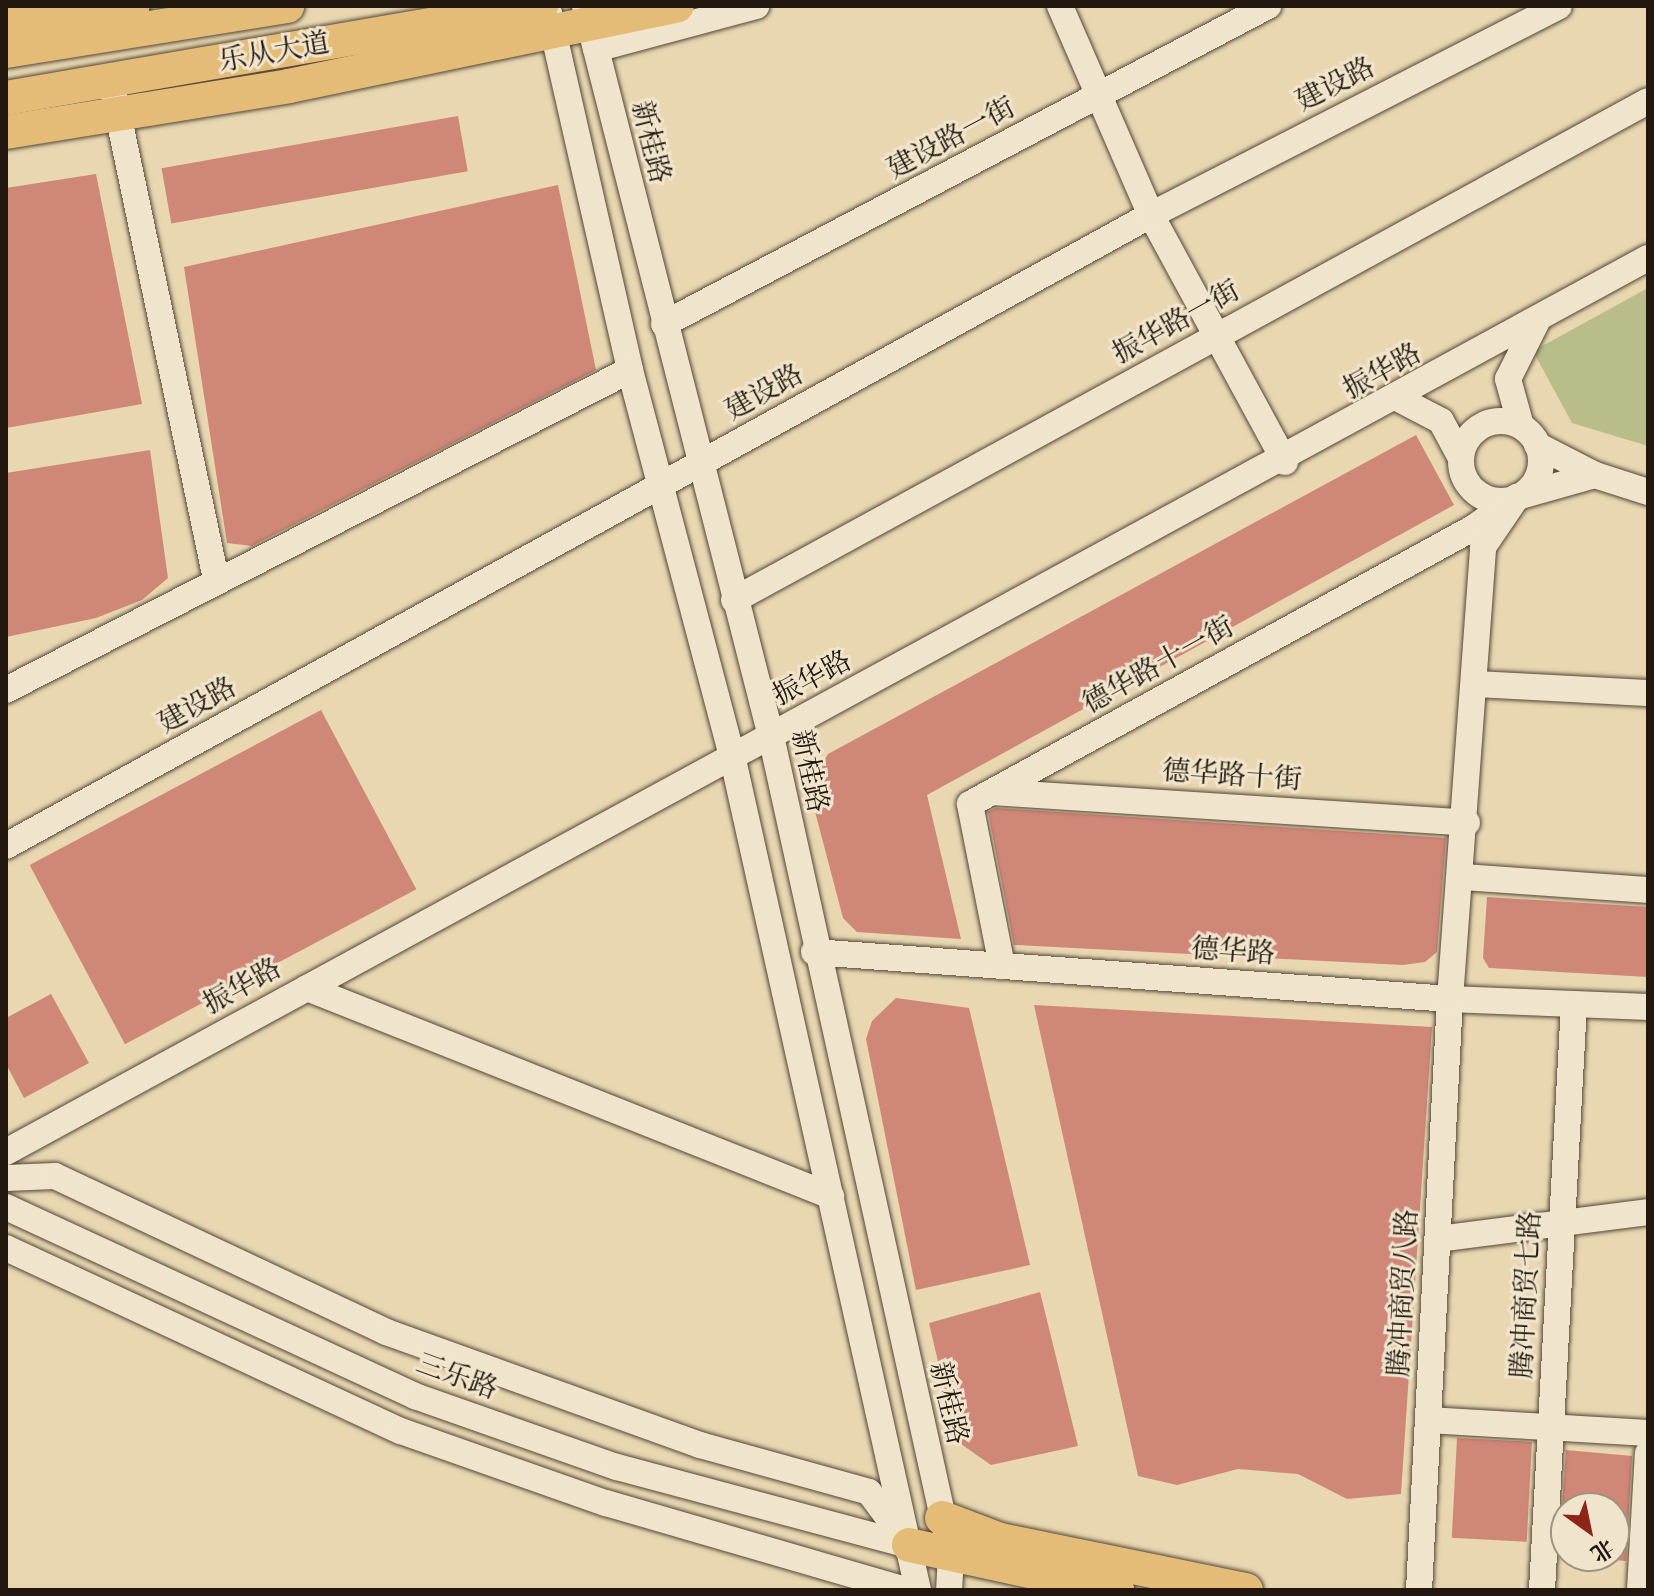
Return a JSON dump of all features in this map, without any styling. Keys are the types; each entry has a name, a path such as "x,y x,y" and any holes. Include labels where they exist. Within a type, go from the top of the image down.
{"main road":[{"path":"43,23 133,6"},
{"name":"乐从大道","path":"6,51 43,23 287,6"},
{"path":"6,132 118,114 547,15 590,27 677,6"},
{"name":"乐从大道","path":"6,98 547,15"},
{"path":"942,1518 1000,1540 1246,1590"},
{"path":"909,1545 1117,1590"}],"street":[{"path":"590,27 756,6"},
{"path":"1060,6 1103,94 1151,215 1285,462"},
{"name":"建设路一街","path":"664,324 1268,6"},
{"name":"建设路","path":"6,846 1151,215 1559,6"},
{"path":"547,15 630,370 732,755 918,1590"},
{"name":"新桂路","path":"590,27 698,464 771,736 814,952 951,1554 949,1590"},
{"path":"111,80 216,580"},
{"name":"振华路一街","path":"734,600 1648,101"},
{"name":"振华路","path":"6,1152 732,755 1285,462 1648,258"},
{"path":"1517,497 1535,481 1529,436 1508,379 1537,321"},
{"path":"6,690 630,370"},
{"path":"1399,399 1441,421 1478,494 1517,497 1595,475"},
{"path":"1461,458 1483,425 1529,436 1595,475 1648,492"},
{"name":"腾冲商贸八路","path":"1419,1590 1450,999 1467,823 1483,547 1517,497"},
{"name":"德华路十一街","path":"1002,966 970,804 1473,528 1517,497"},
{"path":"1475,684 1648,693"},
{"name":"德华路十街","path":"993,792 1467,823"},
{"path":"1462,877 1648,890"},
{"name":"德华路","path":"814,952 1450,999 1648,1007"},
{"path":"307,988 831,1196"},
{"name":"腾冲商贸七路","path":"1542,1590 1574,1004"},
{"path":"6,1178 55,1176 386,1332 700,1445 869,1492 909,1545"},
{"name":"三乐路","path":"6,1207 415,1396 617,1467 909,1545"},
{"path":"1438,1239 1648,1212"},
{"path":"6,1248 401,1431 606,1503 905,1590"},
{"path":"1428,1420 1648,1433"},
{"path":"1640,1590 1648,1453"}],"green space":[{"path":"1648,288 1648,446 1572,423 1533,351"}],"building":[{"path":"458,116 468,171 171,223 162,168"},
{"path":"96,174 142,404 6,428 6,188"},
{"path":"558,185 596,370 252,546 227,543 184,267"},
{"path":"1416,435 1454,505 927,795 961,939 857,932 843,918 808,785 828,754"},
{"path":"150,450 168,578 142,600 96,618 6,637 6,473"},
{"path":"321,710 416,889 125,1044 30,865"},
{"path":"996,808 1446,838 1437,952 1425,962 1403,965 1014,945 988,812"},
{"path":"1487,897 1648,907 1648,977 1489,968 1483,958"},
{"path":"51,994 89,1063 24,1098 6,1064 6,1018"},
{"path":"896,998 969,1008 1030,1265 916,1290 866,1039 872,1021"},
{"path":"1034,1005 1432,1027 1401,1494 1347,1499 1298,1474 1238,1469 1177,1485 1138,1476"},
{"path":"1040,1292 1078,1446 991,1465 961,1444 954,1430 929,1323"},
{"path":"1457,1438 1532,1442 1527,1542 1452,1538"},
{"path":"1566,1450 1632,1456 1630,1492 1563,1492"}]}
